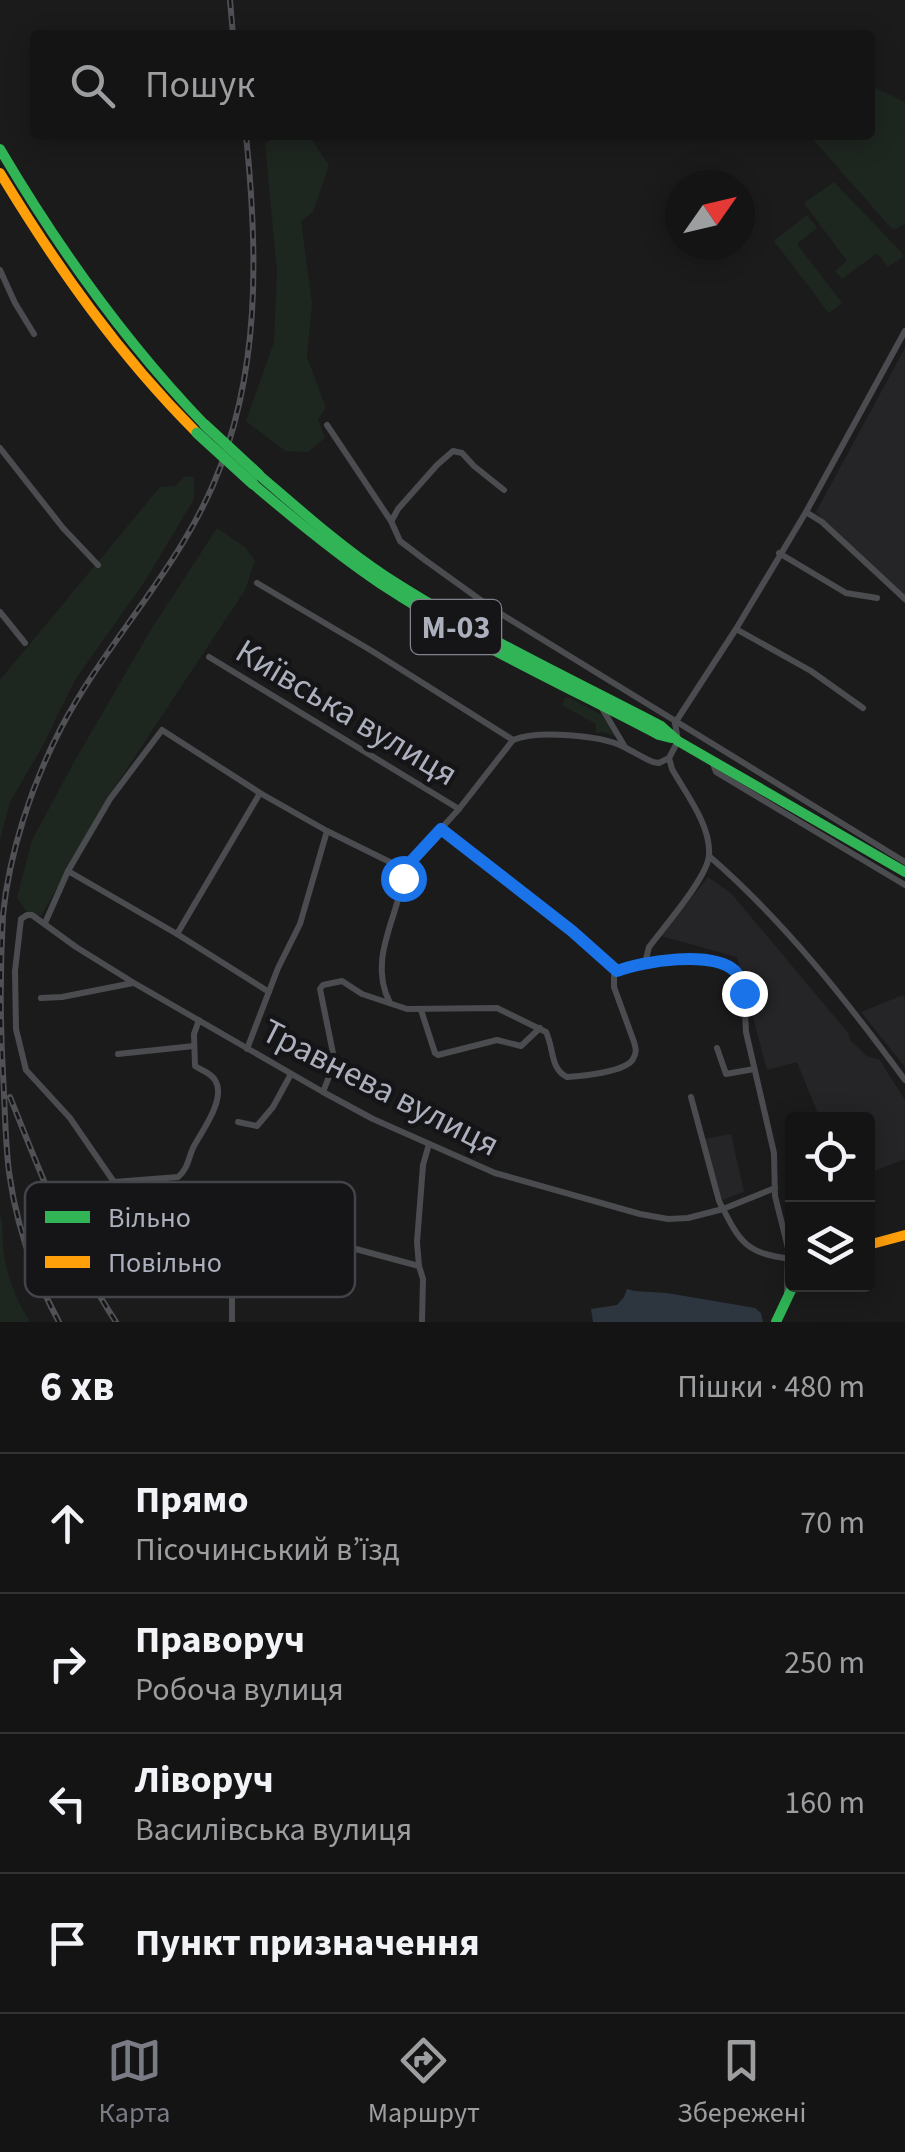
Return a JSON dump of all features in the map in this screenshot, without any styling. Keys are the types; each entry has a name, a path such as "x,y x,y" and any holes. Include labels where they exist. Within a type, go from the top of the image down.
{"main road":[{"name":"М-03","path":"0,148 100,306 201,429"},
{"name":"М-03","path":"0,174 110,339 164,402 201,429 324,543 381,584 460,629 659,735 678,740"},
{"name":"М-03","path":"256,480 385,576 661,726 678,740 905,872"},
{"path":"875,1242 905,1235"},
{"path":"776,1322 789,1292"}],"street":[{"path":"0,270 34,334"},
{"path":"645,962 649,947 704,871 709,856 704,827 672,768 670,758 678,740 675,722 806,512 905,331"},
{"path":"327,425 391,521 400,541 493,610 905,862"},
{"path":"0,448 63,528 98,564"},
{"path":"391,521 398,508 453,451 459,450 504,490"},
{"path":"806,512 822,522 905,599"},
{"path":"779,553 846,593 877,598"},
{"path":"257,583 372,650 513,740"},
{"path":"0,612 25,643"},
{"path":"736,629 811,672 863,708"},
{"name":"Київська вулиця","path":"209,657 459,809"},
{"path":"595,701 625,748"},
{"path":"199,1020 195,1031 195,1066 212,1076 218,1092 184,1172 178,1177 114,1182 70,1118 26,1070 16,1029 18,928 27,915 45,924 68,871 110,799 162,730 260,794 404,869"},
{"path":"391,1004 383,986 381,963 404,869 459,809 513,740 537,734 559,735 625,748 653,762 670,758"},
{"path":"712,760 716,772 905,885"},
{"path":"177,934 260,794"},
{"path":"441,829 617,971"},
{"path":"247,1049 304,914 328,831"},
{"path":"709,856 778,922 904,1078"},
{"path":"68,871 269,992"},
{"name":"Травнева вулиця","path":"45,924 76,947 323,1092 495,1173 668,1219 723,1210 775,1188"},
{"path":"323,1092 334,1058 320,987 342,981 362,994 421,1010 497,1008 546,1032 556,1067 565,1076 622,1068 634,1058 634,1042 614,987 617,971 645,962 698,960 730,968 744,993 746,1032 774,1154 774,1196 785,1232"},
{"path":"41,998 134,982"},
{"path":"421,1010 438,1055 497,1040 521,1046 540,1028"},
{"path":"118,1054 194,1046"},
{"path":"718,1048 726,1074 754,1069"},
{"path":"238,1122 258,1126 292,1074"},
{"path":"691,1097 723,1210 748,1248 785,1258"},
{"path":"422,1322 417,1242 428,1144"},
{"path":"355,1249 419,1266"}],"shaded area":[{"path":"875,87 905,102 905,224 893,230 813,140 875,140"},
{"path":"312,140 329,165 313,212 301,221 312,303 307,357 326,408 318,419 325,438 308,452 285,451 246,421 274,342 277,272 265,143"},
{"path":"834,182 903,257 888,267 877,253 842,279 835,271 847,261 804,203"},
{"path":"807,215 817,228 797,244 842,303 829,313 774,241"},
{"path":"905,348 905,604 816,512"},
{"path":"186,476 194,477 194,499 145,581 75,680 10,802 0,840 0,680 160,487 175,486"},
{"path":"217,528 245,547 255,561 245,590 107,799 41,916 28,913 17,898 32,840 152,628"},
{"path":"568,697 602,715 616,737 596,733 596,724 562,705"},
{"path":"708,877 731,893 850,1040 868,1057 879,1059 905,1100 905,1159 875,1170 875,1112 817,1112 797,1062 767,1070 737,957 661,936"},
{"path":"903,995 905,999 905,1067 861,1012"},
{"path":"731,1134 744,1192 722,1200 703,1139"},
{"path":"0,1214 6,1267 27,1322 0,1322"},
{"path":"627,1289 755,1308 763,1322 593,1322 591,1309 617,1305"}],"railway":[{"path":"230,0 233,30"},
{"path":"25,1242 9,1172 6,1136 1,1014 6,891 23,819 61,728 179,548 213,485 229,443 248,356 252,312 253,223 246,140"},
{"path":"10,1097 44,1182"},
{"path":"47,1297 59,1322"},
{"path":"101,1297 116,1322"}],"traffic: fast":[{"path":"0,149 94,293 205,425"},
{"path":"205,425 259,475"},
{"path":"197,433 253,484"},
{"path":"259,475 352,552 418,597 661,726 678,741 905,872"},
{"path":"253,484 348,561 414,605 518,663 671,738"},
{"path":"776,1322 790,1292"}],"traffic: slow":[{"path":"0,173 91,309 141,373 197,433"},
{"path":"875,1243 905,1235"}],"route":[{"path":"403,878 404,869 441,829 617,971 655,961 698,960 730,968 740,978 744,993"}]}
